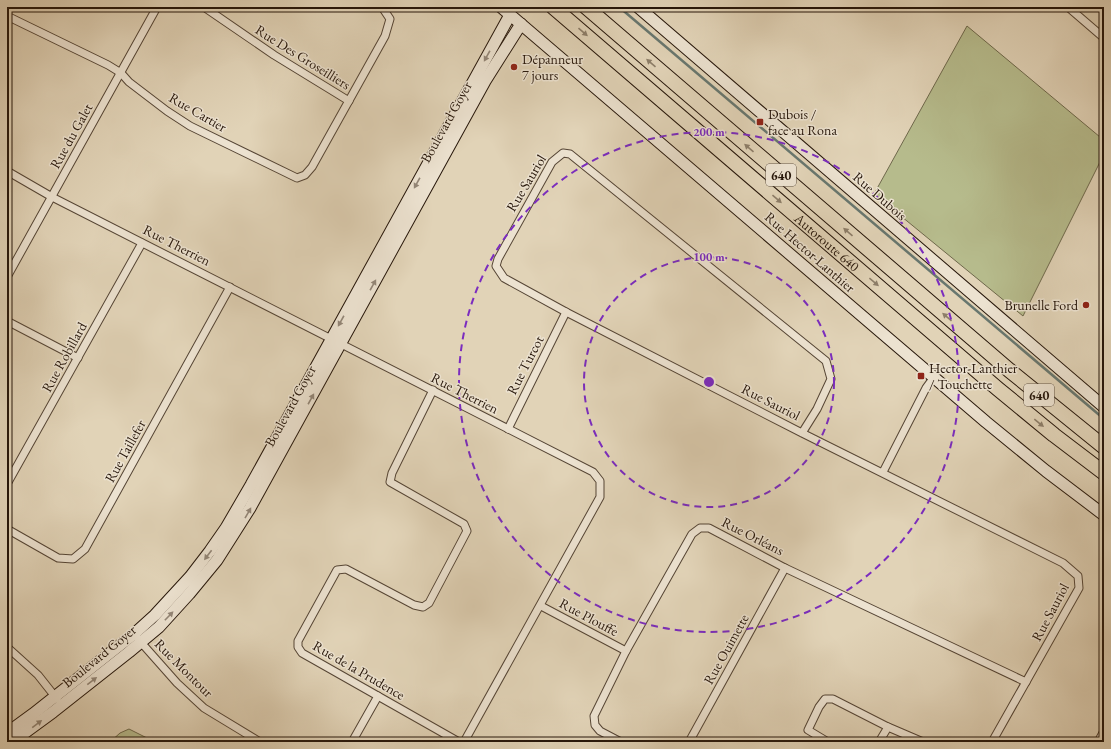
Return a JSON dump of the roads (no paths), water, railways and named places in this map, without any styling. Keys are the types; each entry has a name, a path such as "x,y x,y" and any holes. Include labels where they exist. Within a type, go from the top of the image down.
{"highway":[{"name":"Autoroute 640","path":"553,7 998,389 1054,435 1104,473"},
{"name":"Autoroute 640","path":"586,7 1009,370 1104,447"}],"street":[{"name":"Rue du Galet","path":"7,277 156,7"},
{"name":"Rue Des Groseilliers","path":"204,7 274,55 349,101"},
{"path":"349,101 385,36 390,20 382,7"},
{"name":"Rue Hector-Lanthier","path":"501,7 1031,459 1104,515"},
{"name":"Rue Dubois","path":"638,7 1104,407"},
{"path":"1068,7 1104,38"},
{"name":"Boulevard Goyer","path":"12,742 58,701 138,638 158,627 189,594 229,543 253,503 336,341 510,15"},
{"name":"Rue Cartier","path":"7,16 108,65 167,111 190,126 297,178 305,175 312,167 349,101"},
{"name":"Boulevard Goyer","path":"336,341 485,81 520,24"},
{"name":"Rue Sauriol","path":"802,433 817,409 831,379 826,361 570,154 563,153 552,162 498,259 496,266 504,278 566,312 802,433 883,472 1063,563 1078,576 1079,588 992,742"},
{"name":"Rue Therrien","path":"7,171 52,197 593,472 600,481 600,497 541,606 464,742"},
{"name":"Rue Robillard","path":"7,484 142,242"},
{"name":"Rue Taillefer","path":"7,529 58,558 73,559 85,549 230,287"},
{"name":"Rue Turcot","path":"508,429 566,312"},
{"path":"7,321 78,358"},
{"path":"883,472 926,388 934,377"},
{"name":"Rue de la Prudence","path":"433,390 392,473 390,482 464,524 467,531 429,603 423,607 414,605 346,569 337,570 298,641 298,647 302,653 459,742"},
{"name":"Rue Orléans","path":"621,742 600,731 595,725 594,716 626,651 692,534 700,528 709,528 786,568 1026,682"},
{"name":"Rue Ouimette","path":"689,742 786,568"},
{"name":"Rue Plouffe","path":"541,606 626,651"},
{"name":"Rue Montour","path":"138,638 176,683 204,708 260,742"},
{"path":"7,647 38,675 58,701"},
{"path":"352,742 378,696"},
{"path":"828,742 808,730 819,706 825,699 833,698 888,727 923,742"},
{"name":"Boulevard Goyer","path":"7,732 58,701"},
{"path":"879,742 888,727"},
{"path":"1098,742 1104,731"}],"waterway":[{"path":"619,7 1104,419"}],"place":[{"name":"Dépanneur 7 jours","path":"514,67"},
{"name":"Dubois / face au Rona","path":"760,122"},
{"name":"Brunelle Ford","path":"1086,305"},
{"name":"Hector-Lanthier / Touchette","path":"921,376"}]}
